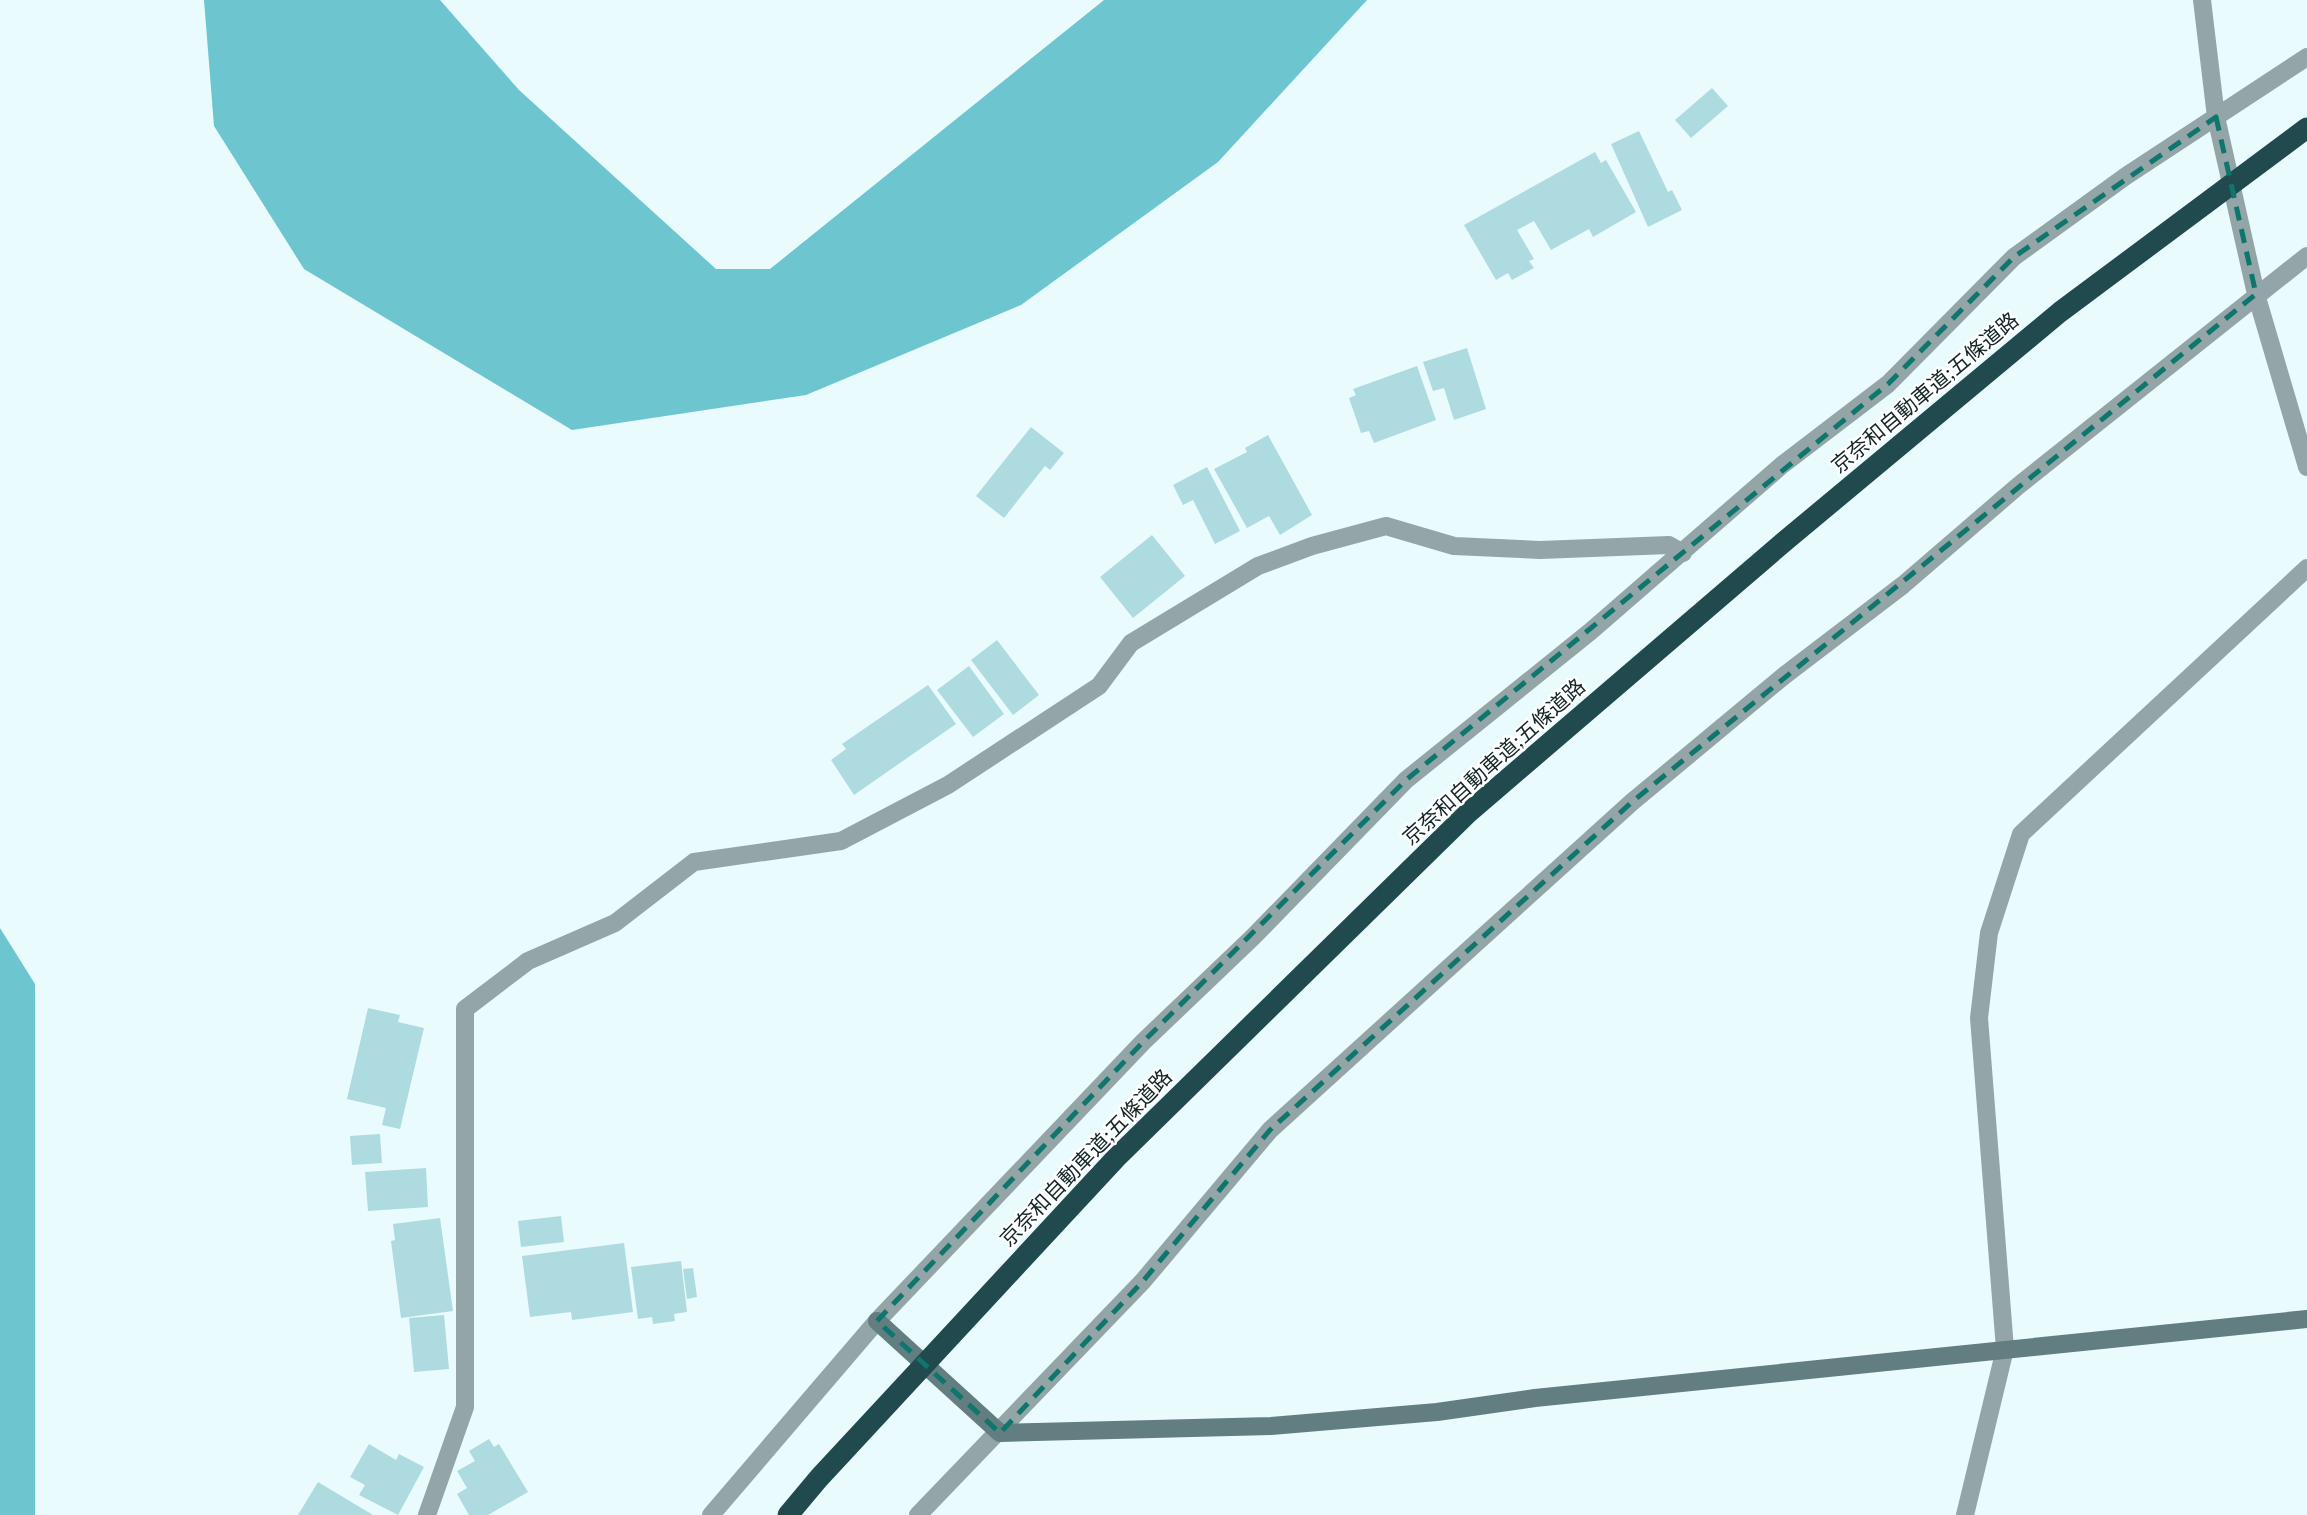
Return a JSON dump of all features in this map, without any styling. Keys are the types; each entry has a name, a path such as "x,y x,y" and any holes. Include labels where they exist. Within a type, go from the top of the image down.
{"highway":[{"name":"京奈和自動車道;五條道路","path":"788,1515 819,1478 1116,1157 1468,813 1786,541 2060,312 2307,128"}],"street":[{"path":"2202,0 2216,117 2256,294 2307,467"},
{"path":"711,1515 877,1321 1143,1042 1253,937 1406,780 1683,553 1782,465 1888,384 2014,257 2126,176 2307,57"},
{"path":"918,1515 1000,1433 1143,1281 1270,1130 1453,964 1632,802 1785,675 1903,585 2018,486 2307,256"},
{"path":"427,1515 465,1408 465,1009 528,961 615,923 694,862 841,841 948,785 1099,686 1130,643 1258,566 1312,546 1386,526 1454,546 1540,550 1669,545 1683,553"},
{"path":"1965,1515 2005,1349 1979,1018 1989,933 2021,835 2307,568"},
{"path":"877,1321 1000,1433 1271,1426 1437,1412 1535,1398 2307,1318"}],"highlighted area":[{"path":"2216,117 2256,294 1632,802 1443,973 1270,1130 1143,1281 1000,1433 877,1321 1143,1042 1406,780 1888,384 2014,257"}],"shaded area":[{"path":"204,0 440,0 519,90 716,269 770,269 1104,0 1367,0 1218,162 1021,305 806,395 572,430 304,269 214,126"},
{"path":"0,928 35,984 35,1515 0,1515"}],"building":[{"path":"1712,88 1728,106 1691,138 1675,120"},
{"path":"1639,131 1668,192 1672,190 1682,210 1648,227 1611,144"},
{"path":"1595,152 1601,163 1606,160 1636,212 1593,237 1589,229 1551,250 1534,221 1517,230 1534,259 1529,261 1534,268 1512,280 1508,273 1496,280 1464,225"},
{"path":"1467,348 1486,409 1454,420 1444,388 1433,391 1423,362"},
{"path":"1417,366 1436,420 1374,443 1369,431 1361,433 1349,398 1356,395 1353,389"},
{"path":"1031,427 1064,453 1050,470 1045,466 1004,518 976,496"},
{"path":"1268,435 1312,515 1280,535 1269,516 1247,528 1214,469 1247,452 1245,448"},
{"path":"1207,467 1240,531 1215,544 1193,500 1183,505 1173,485"},
{"path":"1152,535 1185,576 1133,618 1100,577"},
{"path":"997,640 1039,695 1013,715 971,660"},
{"path":"969,666 1004,714 973,737 937,690"},
{"path":"928,685 956,724 854,795 831,760 846,749 842,744"},
{"path":"368,1008 400,1015 398,1022 424,1028 400,1129 382,1125 386,1108 347,1099"},
{"path":"380,1134 382,1163 352,1165 350,1136"},
{"path":"426,1168 428,1207 368,1211 365,1172"},
{"path":"561,1216 564,1242 521,1247 518,1221"},
{"path":"440,1218 453,1311 401,1318 391,1241 395,1240 393,1224"},
{"path":"624,1243 633,1312 572,1320 571,1312 530,1317 522,1256"},
{"path":"681,1261 687,1312 674,1314 675,1321 653,1324 652,1317 638,1319 631,1267"},
{"path":"693,1268 697,1297 687,1299 683,1269"},
{"path":"444,1315 449,1369 414,1372 409,1318"},
{"path":"489,1439 494,1447 499,1444 528,1492 488,1515 469,1515 457,1494 467,1488 457,1471 475,1461 469,1451"},
{"path":"369,1444 396,1460 399,1454 424,1467 398,1515 359,1495 365,1485 350,1477"},
{"path":"318,1482 373,1515 298,1515"}]}
